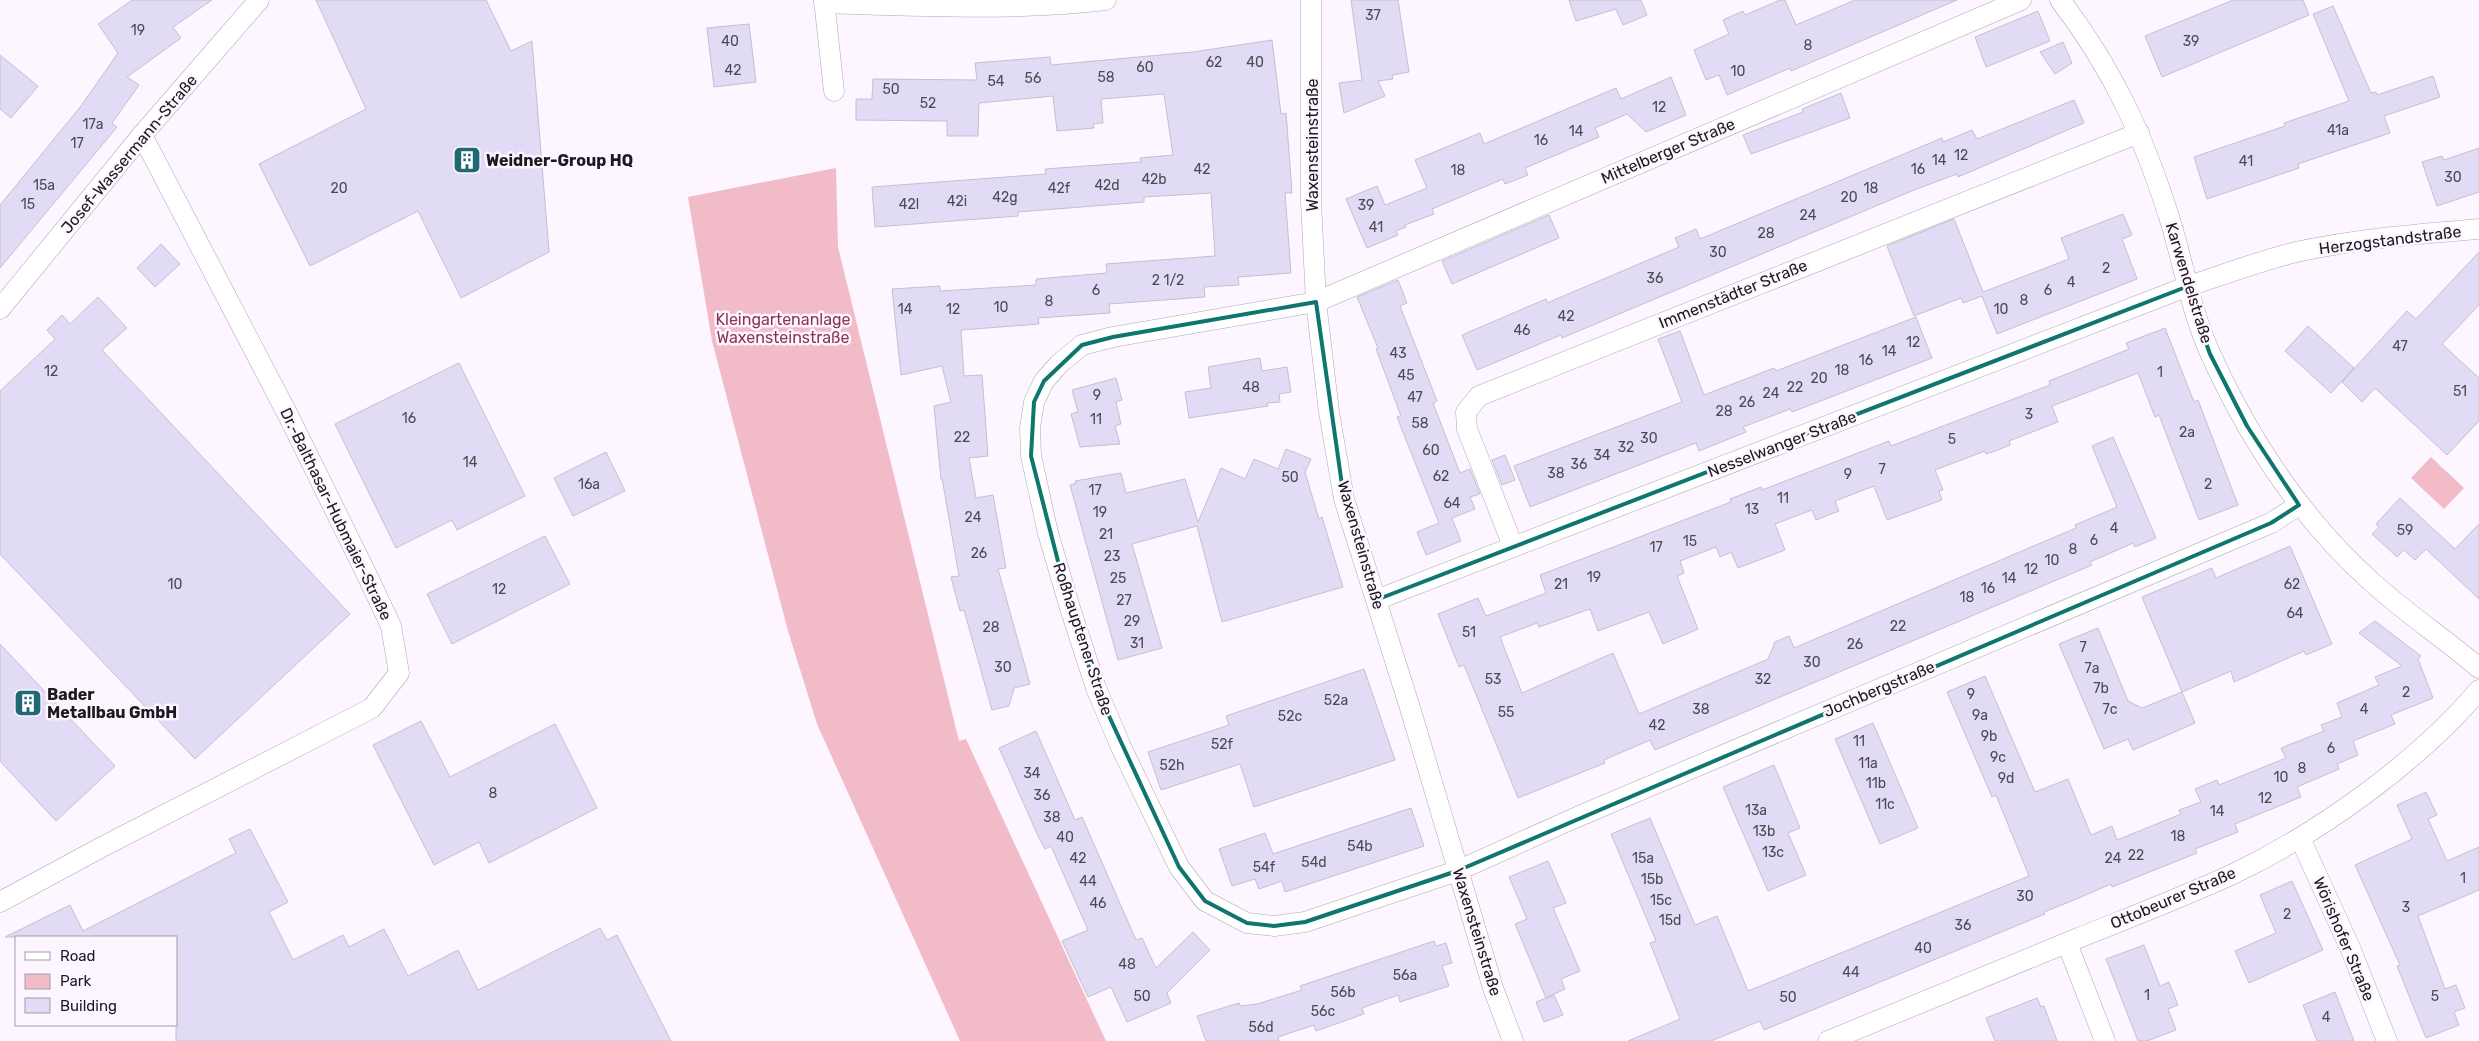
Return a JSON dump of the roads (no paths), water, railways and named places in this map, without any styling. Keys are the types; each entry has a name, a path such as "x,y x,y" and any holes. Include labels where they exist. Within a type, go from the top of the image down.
{"street":[{"name":"Josef-Wassermann-Straße","path":"0,309 142,135 259,0"},
{"path":"834,91 824,1 962,8 1080,3 1106,0"},
{"name":"Waxensteinstraße","path":"1312,0 1311,202 1316,302 1330,412 1344,499 1411,712 1493,988 1513,1041"},
{"name":"Mittelberger Straße","path":"1316,302 2021,0"},
{"name":"Karwendelstraße","path":"2060,0 2104,62 2138,133 2170,221 2186,287 2210,354 2247,426 2299,506 2375,585 2479,668"},
{"name":"Immenstädter Straße","path":"1513,546 1467,430 1466,412 1479,396 2138,133"},
{"name":"Dr.-Balthasar-Hubmaier-Straße","path":"0,902 372,708 399,673 391,626 365,571 289,417 142,135"},
{"name":"Herzogstandstraße","path":"2186,287 2278,257 2355,241 2479,229"},
{"name":"Nesselwanger Straße","path":"1376,600 1513,546 1697,478 2186,287"},
{"name":"Roßhauptener Straße","path":"1316,302 1113,336 1082,346 1059,364 1044,381 1034,402 1030,428 1031,456 1048,533 1096,688 1121,748 1179,867 1204,901 1247,923 1274,926 1305,922 1457,871"},
{"name":"Jochbergstraße","path":"1457,871 1577,817 2271,523 2299,506"},
{"name":"Ottobeurer Straße","path":"1828,1041 2233,874 2300,838 2358,798 2402,763 2457,716 2479,690"},
{"name":"Wörishofer Straße","path":"2300,838 2350,950 2387,1041"},
{"path":"2067,943 2105,1041"}],"place":[{"name":"Weidner-Group HQ","path":"467,160"},
{"name":"Bader Metallbau GmbH","path":"28,703"}],"park label":[{"name":"Kleingartenanlage Waxensteinstraße","path":"783,328"}]}
